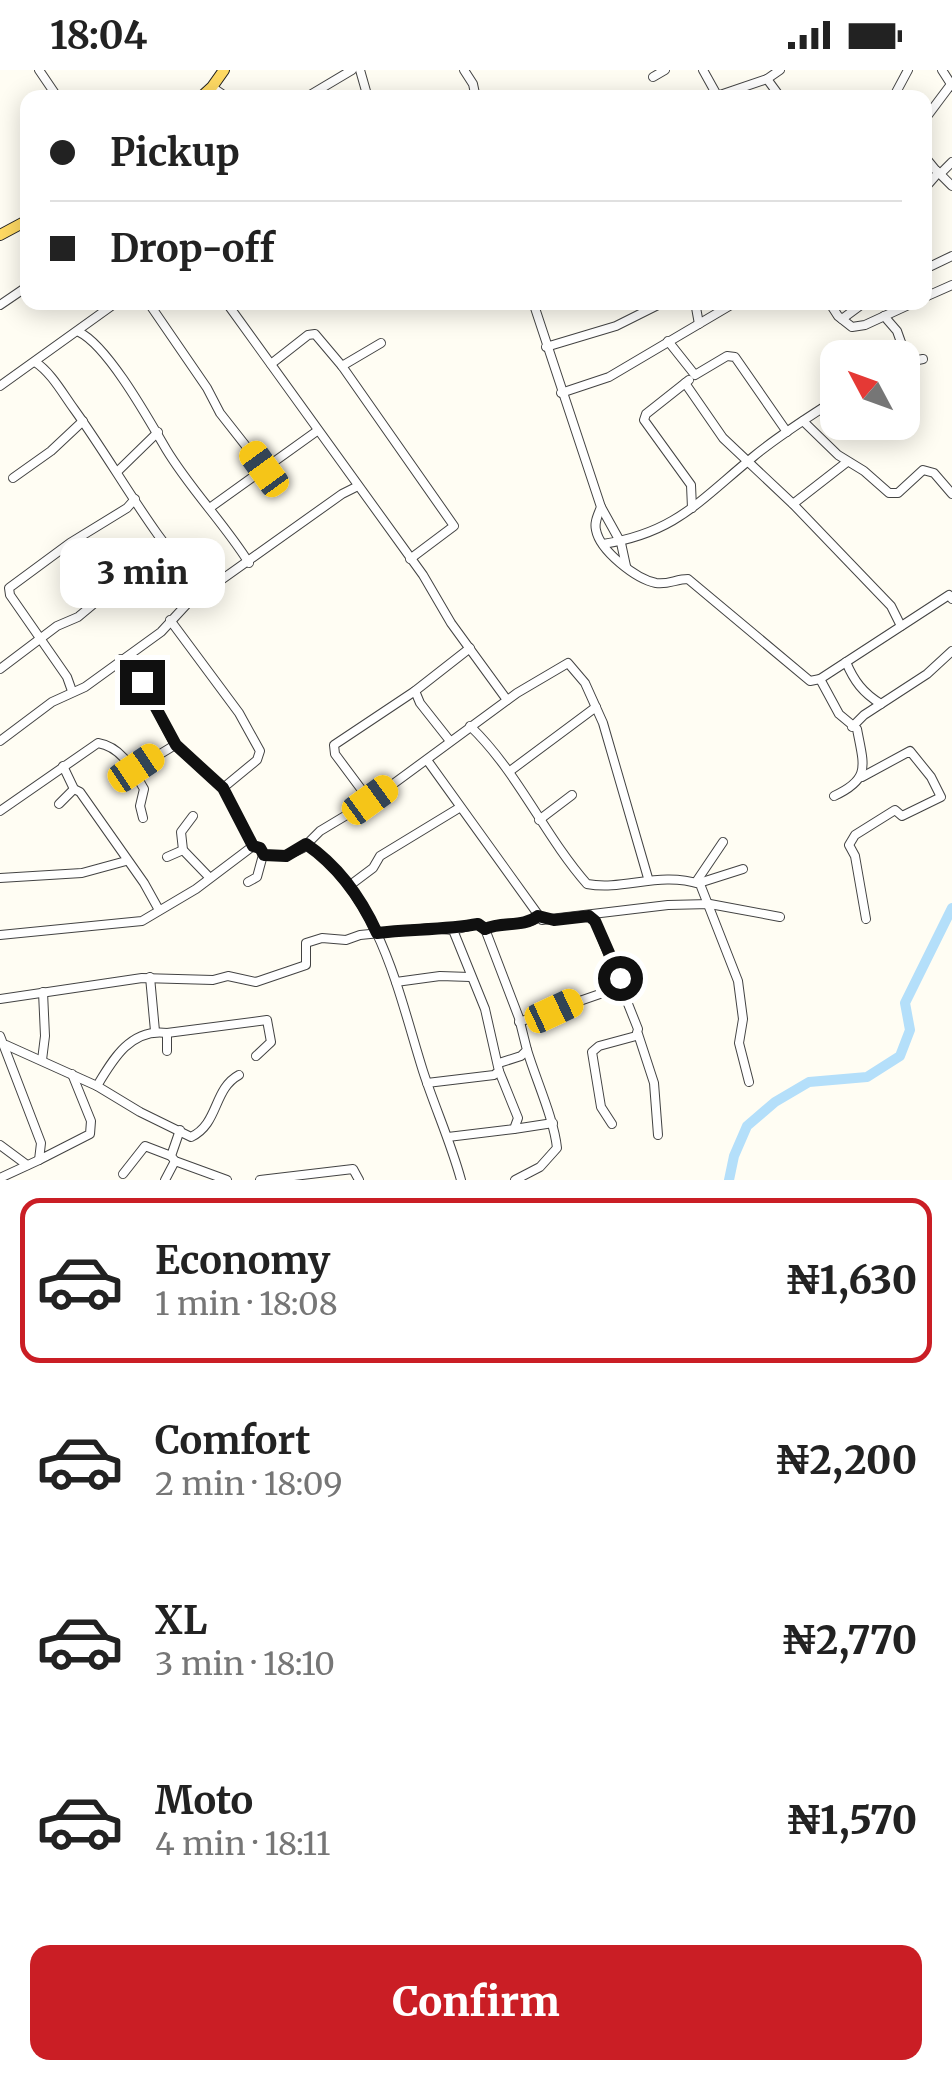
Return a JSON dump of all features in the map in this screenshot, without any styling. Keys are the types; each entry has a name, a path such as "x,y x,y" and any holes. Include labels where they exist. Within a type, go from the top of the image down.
{"main road":[{"path":"210,90 224,70"}],"street":[{"path":"318,90 352,70"},
{"path":"653,77 665,70"},
{"path":"735,90 780,70"},
{"path":"932,110 952,83 942,70"},
{"path":"767,79 775,90"},
{"path":"932,179 952,162"},
{"path":"932,165 952,186"},
{"path":"0,386 107,310"},
{"path":"153,310 220,412 264,469"},
{"path":"232,310 507,700"},
{"path":"535,310 601,507 621,543 626,566"},
{"path":"546,347 616,326 648,310"},
{"path":"696,310 699,324"},
{"path":"561,393 609,377 723,310"},
{"path":"835,310 852,327 897,310"},
{"path":"842,319 854,310"},
{"path":"884,316 896,331 908,362 922,359"},
{"path":"79,332 100,350 248,562"},
{"path":"270,364 316,334 342,366 454,526 410,559"},
{"path":"668,341 694,376"},
{"path":"342,366 380,342"},
{"path":"692,508 691,485 644,420 646,414 694,376 732,355 787,432"},
{"path":"35,362 82,421 167,549 204,591"},
{"path":"685,383 723,438 891,606 901,626"},
{"path":"602,544 640,538 692,508 749,460 820,410"},
{"path":"13,478 82,421"},
{"path":"803,421 846,462 894,495 924,470 934,473 952,494"},
{"path":"211,507 317,431"},
{"path":"118,472 158,432"},
{"path":"793,504 846,462"},
{"path":"0,741 52,702 85,687 161,632 204,591 358,486"},
{"path":"9,591 13,583 127,508 135,498"},
{"path":"601,507 595,525 602,544 626,566 657,583 688,579 810,681 820,679 950,594 952,599"},
{"path":"0,669 57,626 78,617 138,567 167,549"},
{"path":"0,580 68,678 72,691"},
{"path":"170,620 238,713 260,751 257,760 223,788"},
{"path":"370,800 334,747 470,648"},
{"path":"852,727 927,674 952,651"},
{"path":"121,659 142,682 176,745 223,788 253,846 264,855 258,877 248,882"},
{"path":"846,662 854,680 881,704"},
{"path":"264,855 286,856 306,844 507,700 568,663 580,676 596,707 648,878"},
{"path":"820,679 839,714 856,729 862,777"},
{"path":"416,691 420,703 450,741"},
{"path":"510,771 596,707"},
{"path":"470,726 510,771 539,820 591,886 648,878 698,882 744,869"},
{"path":"0,811 98,743 110,746 134,770 144,790 140,806 143,818"},
{"path":"134,770 176,745"},
{"path":"834,796 910,752 931,777 941,798 909,815 902,816 895,810 856,835 850,845 866,919"},
{"path":"427,760 538,916 554,920 668,905 710,904 780,917"},
{"path":"63,766 74,790 80,792 159,910"},
{"path":"59,804 74,790"},
{"path":"539,820 572,795"},
{"path":"349,886 372,868 380,856 459,808"},
{"path":"193,816 181,832 182,850 209,877"},
{"path":"698,882 723,842"},
{"path":"306,844 323,854 364,905 408,1010 427,1083 462,1180"},
{"path":"0,935 142,922 253,846"},
{"path":"167,857 182,850"},
{"path":"0,878 82,873 126,860"},
{"path":"698,882 738,981 744,1019 739,1043 750,1082"},
{"path":"485,929 532,921 538,916"},
{"path":"589,916 595,921 623,986 654,1083 658,1135"},
{"path":"0,999 150,977 213,980 228,976 256,982 306,965 306,944 322,938 346,940 377,933 452,930 478,924 485,929 519,1022 557,1148 540,1167 515,1180"},
{"path":"452,930 485,1009 499,1067 518,1118 514,1129"},
{"path":"396,982 440,976 470,977"},
{"path":"150,977 155,1031"},
{"path":"519,1022 623,986"},
{"path":"42,1060 43,992"},
{"path":"97,1086 118,1052 155,1031 167,1033 267,1020 271,1042 256,1056"},
{"path":"166,1051 167,1033"},
{"path":"612,1124 601,1107 592,1052 599,1046 638,1034"},
{"path":"0,1036 41,1143 39,1160"},
{"path":"6,1045 97,1086 191,1137 203,1130 216,1110 222,1088 238,1075"},
{"path":"427,1083 494,1076 499,1067 527,1050"},
{"path":"0,1178 90,1134 91,1121 72,1074"},
{"path":"448,1137 552,1122"},
{"path":"165,1180 180,1130"},
{"path":"0,1146 27,1165"},
{"path":"122,1178 145,1146 227,1180"},
{"path":"260,1180 353,1170 358,1180"}],"waterway":[{"path":"729,1180 747,1126 775,1102 809,1082 867,1077 900,1056 910,1030 905,1003 952,908"}],"route":[{"path":"142,682 167,734 223,788 253,846 264,855 277,858 306,844 323,854 364,905 377,933 452,930 473,924 482,924 485,929 532,921 538,916 554,920 589,916 595,921 620,978"}]}
